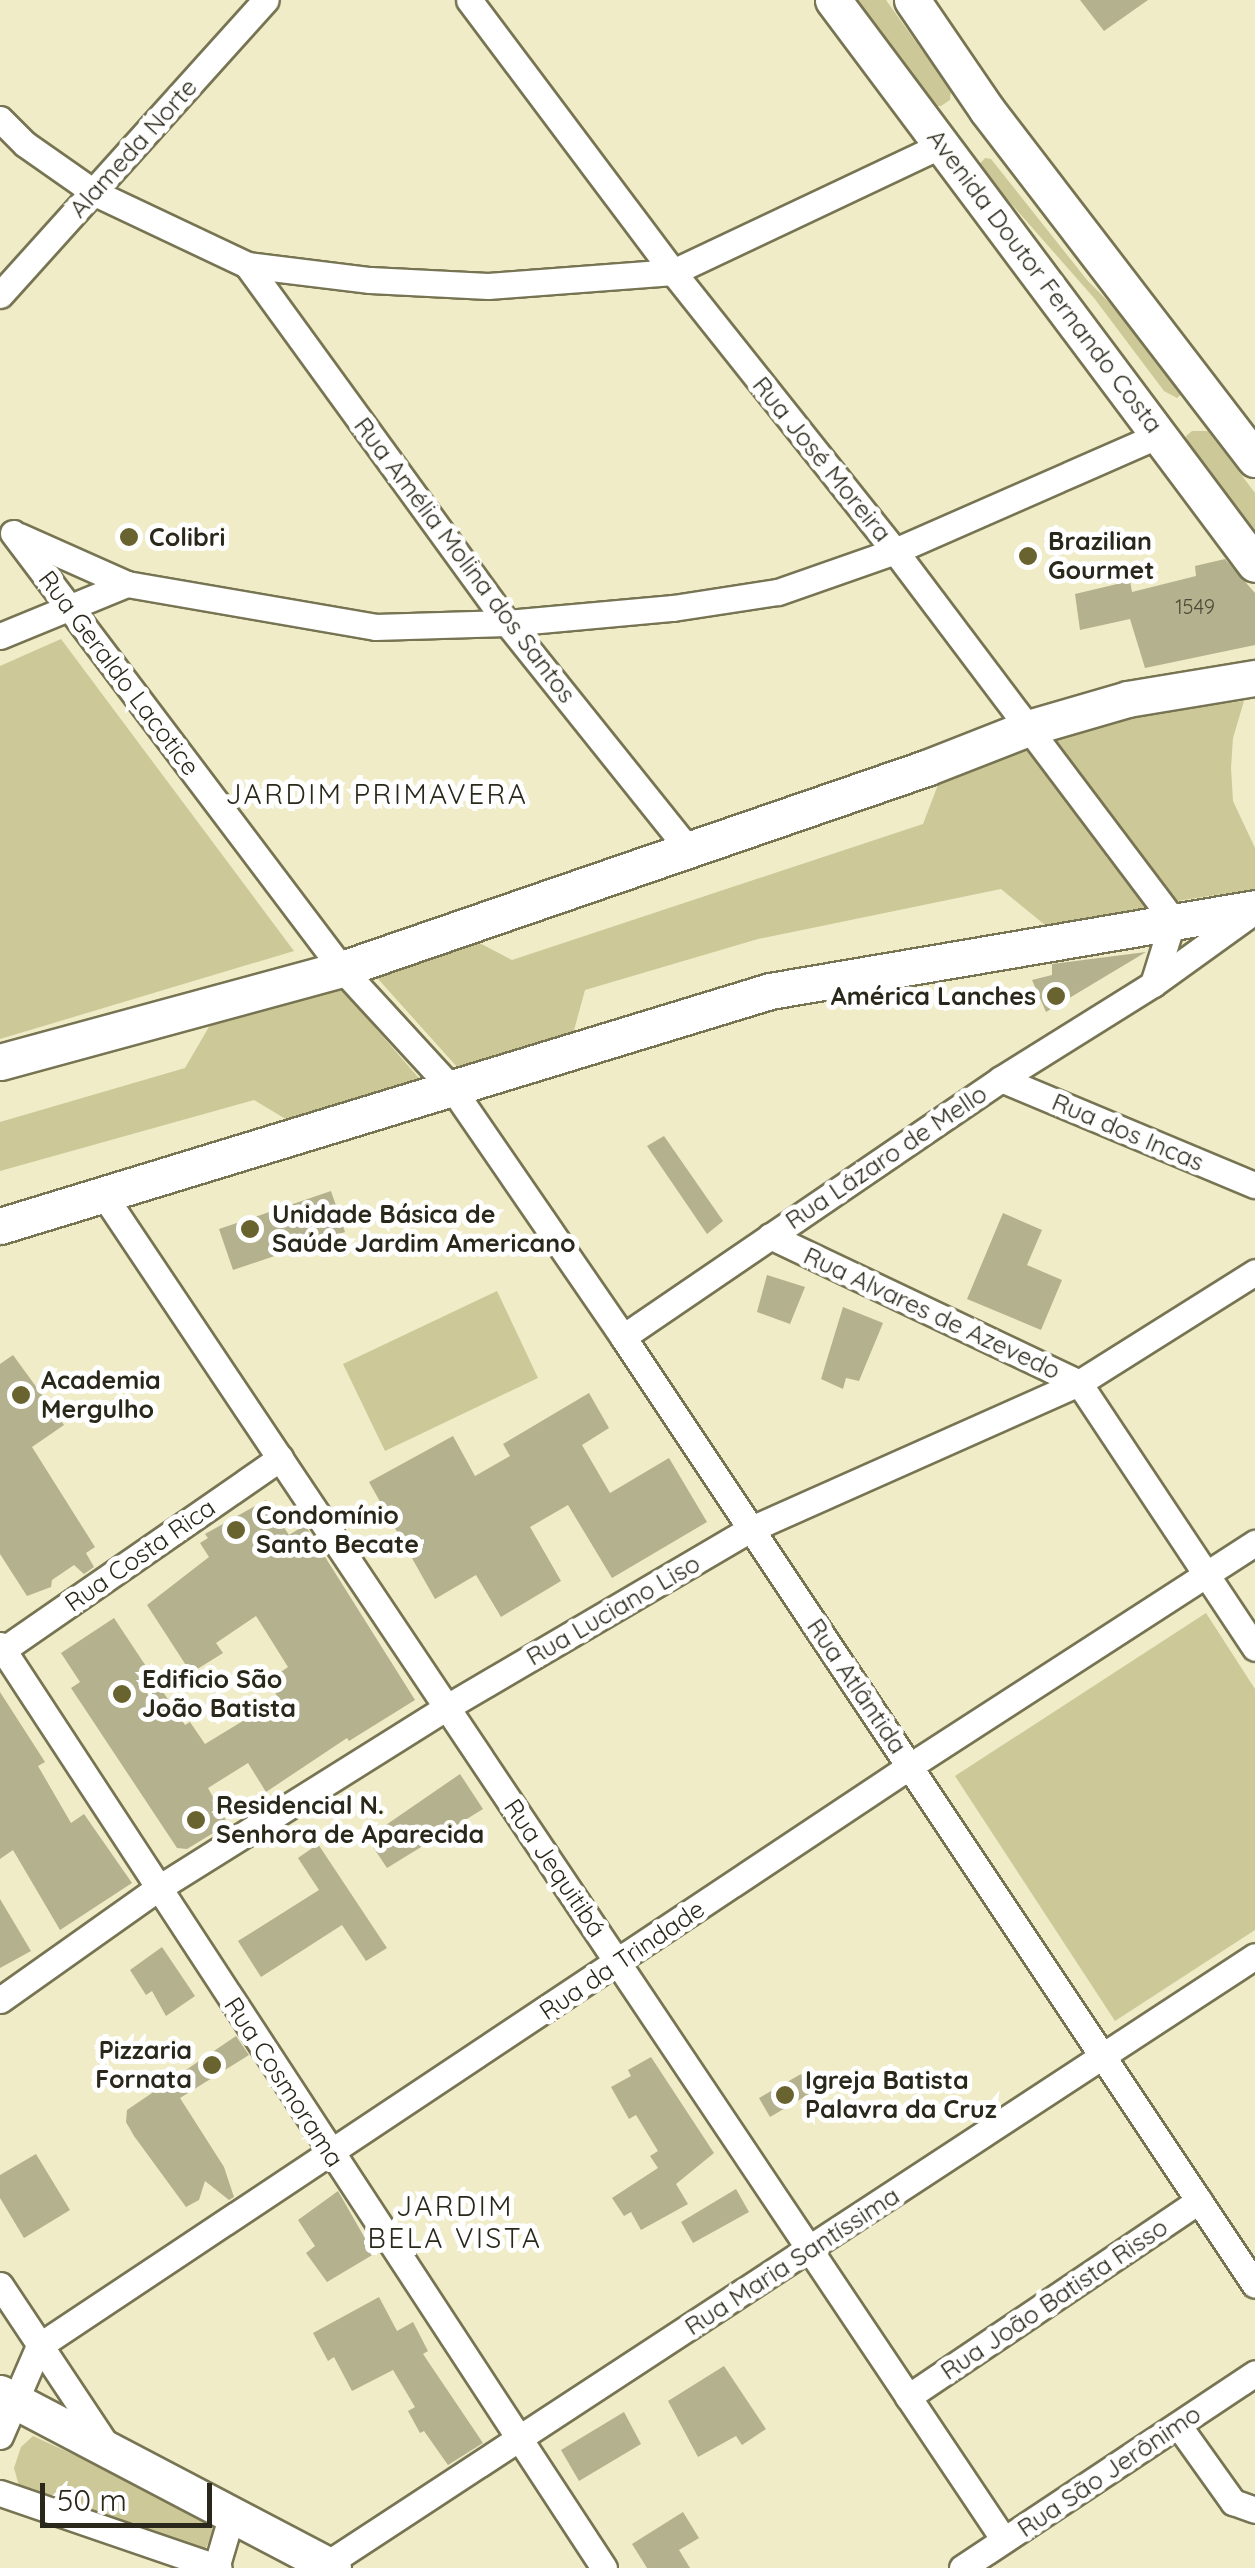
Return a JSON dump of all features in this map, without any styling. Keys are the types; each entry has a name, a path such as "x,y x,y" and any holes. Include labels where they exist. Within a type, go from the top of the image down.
{"main road":[{"name":"Avenida Doutor Fernando Costa","path":"832,0 1162,434 1255,564"},
{"path":"912,0 988,110 1255,459"},
{"path":"942,145 988,110"},
{"path":"1162,434 1209,399"},
{"path":"0,1062 342,969 1028,728 1128,699 1255,678"},
{"path":"0,1226 454,1091 770,991 1255,909"},
{"path":"7,2396 330,2566"}],"street":[{"name":"Alameda Norte","path":"0,295 266,0"},
{"name":"Rua José Moreira","path":"470,0 673,272 895,551 1173,920"},
{"path":"0,119 26,144 94,192 248,265 370,280 488,286 673,272 942,145"},
{"name":"Rua Amélia Molina dos Santos","path":"248,265 507,622 689,850"},
{"path":"7,530 126,584 375,627 507,622 673,608 778,592 895,551 1162,434"},
{"name":"Rua Geraldo Lacotice","path":"7,530 342,969 454,1091"},
{"path":"0,636 126,584"},
{"name":"Rua Lázaro de Mello","path":"623,1337 1001,1079 1153,984 1255,909"},
{"path":"1153,984 1173,920"},
{"name":"Rua dos Incas","path":"1001,1079 1255,1185"},
{"name":"Rua Atlântida","path":"454,1091 623,1337 1255,2285"},
{"name":"Rua Jequitibá","path":"105,1196 1004,2540"},
{"name":"Rua Alvares de Azevedo","path":"770,1236 1079,1383 1255,1648"},
{"name":"Rua Luciano Liso","path":"0,2000 157,1889 447,1708 751,1529 1079,1383 1255,1272"},
{"name":"Rua Costa Rica","path":"1,1649 280,1458"},
{"name":"Rua da Trindade","path":"39,2346 910,1766 1255,1543"},
{"name":"Rua Cosmorama","path":"1,1649 516,2440 604,2568"},
{"name":"Rua Maria Santíssima","path":"330,2566 1255,1956"},
{"name":"Rua João Batista Risso","path":"908,2397 1199,2201"},
{"path":"0,2285 108,2446"},
{"path":"0,2436 7,2396 39,2346"},
{"name":"Rua São Jerônimo","path":"962,2568 1255,2373"},
{"path":"1178,2425 1233,2502 1255,2510"},
{"path":"0,2493 217,2568 232,2514"}],"shaded area":[{"path":"854,0 886,0 951,91 950,100 941,106 931,106"},
{"path":"985,158 991,159 1087,280 1154,348 1185,391 1177,398 1164,391 1094,298 978,166"},
{"path":"1192,431 1208,431 1255,493 1255,537 1187,446 1186,436"},
{"path":"61,639 294,951 0,1039 0,666"},
{"path":"1244,701 1233,738 1231,768 1233,801 1255,848 1255,889 1177,901 1054,738 1133,715"},
{"path":"1028,746 1151,908 1045,925 1001,889 758,939 585,990 573,1034 458,1068 371,971 470,938 512,960 923,824 941,777"},
{"path":"339,986 424,1084 294,1124 254,1100 0,1171 0,1122 185,1068 213,1020"},
{"path":"497,1291 538,1378 385,1451 343,1364"},
{"path":"1206,1613 1255,1689 1255,1930 1115,2021 955,1776"},
{"path":"33,2436 211,2518 215,2529 202,2556 19,2486 14,2468 21,2447"}],"building":[{"path":"1080,0 1148,0 1104,31"},
{"path":"1225,559 1255,593 1255,645 1145,668 1130,619 1080,630 1075,594 1130,581 1132,592 1196,576 1195,566"},
{"name":"América Lanches","path":"1146,952 1046,1012 1032,980 1052,975 1052,964"},
{"path":"664,1136 723,1221 707,1234 647,1146"},
{"path":"331,1191 345,1232 233,1270 219,1229"},
{"path":"1003,1213 1042,1230 1027,1265 1062,1280 1041,1330 967,1299"},
{"path":"767,1275 805,1287 790,1324 757,1312"},
{"path":"843,1307 883,1323 859,1381 846,1378 843,1389 821,1379"},
{"path":"13,1355 64,1425 32,1447 95,1547 86,1553 94,1567 84,1574 74,1565 52,1580 51,1587 27,1596 0,1554 0,1364"},
{"path":"589,1393 609,1428 582,1445 610,1493 669,1458 707,1522 612,1578 568,1505 530,1527 561,1581 501,1617 476,1575 435,1599 369,1482 453,1436 475,1476 510,1456 503,1444"},
{"path":"266,1500 289,1535 305,1525 415,1700 349,1741 347,1738 266,1792 248,1763 208,1788 228,1824 187,1849 177,1848 71,1688 80,1682 61,1653 114,1618 185,1725 190,1722 205,1744 279,1699 268,1681 288,1667 256,1616 216,1643 223,1653 191,1673 147,1605 209,1557 200,1543 208,1538 205,1534"},
{"path":"0,1692 45,1762 38,1766 71,1823 84,1814 132,1883 60,1930 13,1850 0,1859"},
{"path":"460,1774 483,1809 387,1868 367,1838"},
{"path":"318,1844 387,1948 366,1961 342,1925 261,1977 238,1941 319,1890 298,1858"},
{"path":"0,1899 31,1951 0,1968"},
{"path":"162,1947 195,1996 166,2016 152,1991 146,1995 130,1970"},
{"path":"236,2036 249,2055 180,2098 224,2167 234,2197 229,2200 205,2181 199,2200 186,2207 134,2136 126,2122 127,2110"},
{"path":"651,2057 714,2153 676,2184 688,2204 641,2230 631,2212 624,2216 612,2198 658,2168 650,2156 658,2151 636,2115 629,2119 611,2087 631,2076 628,2070"},
{"name":"Igreja Batista Palavra da Cruz","path":"801,2074 811,2093 770,2117 759,2098"},
{"path":"36,2154 70,2210 24,2238 0,2198 0,2175"},
{"path":"736,2189 749,2212 693,2243 681,2222"},
{"path":"338,2191 374,2254 327,2282 306,2253 315,2246 298,2220"},
{"path":"379,2297 397,2331 413,2322 428,2351 423,2354 483,2443 448,2465 424,2431 420,2433 408,2411 415,2407 393,2370 352,2391 334,2357 328,2361 313,2333"},
{"path":"724,2366 766,2429 742,2445 736,2436 698,2457 668,2401"},
{"path":"624,2412 641,2444 579,2481 561,2450"},
{"path":"683,2512 699,2538 679,2550 690,2568 647,2568 632,2544"}],"place":[{"name":"Colibri","path":"129,537"},
{"name":"Brazilian Gourmet","path":"1028,556"},
{"name":"América Lanches","path":"1056,996"},
{"name":"Unidade Básica de Saúde Jardim Americano","path":"250,1229"},
{"name":"Academia Mergulho","path":"21,1395"},
{"name":"Condomínio Santo Becate","path":"236,1530"},
{"name":"Edificio São João Batista","path":"122,1694"},
{"name":"Residencial N. Senhora de Aparecida","path":"196,1820"},
{"name":"Pizzaria Fornata","path":"212,2065"},
{"name":"Igreja Batista Palavra da Cruz","path":"785,2095"}],"district":[{"name":"JARDIM PRIMAVERA","path":"377,794"},
{"name":"JARDIM BELA VISTA","path":"455,2222"}]}
